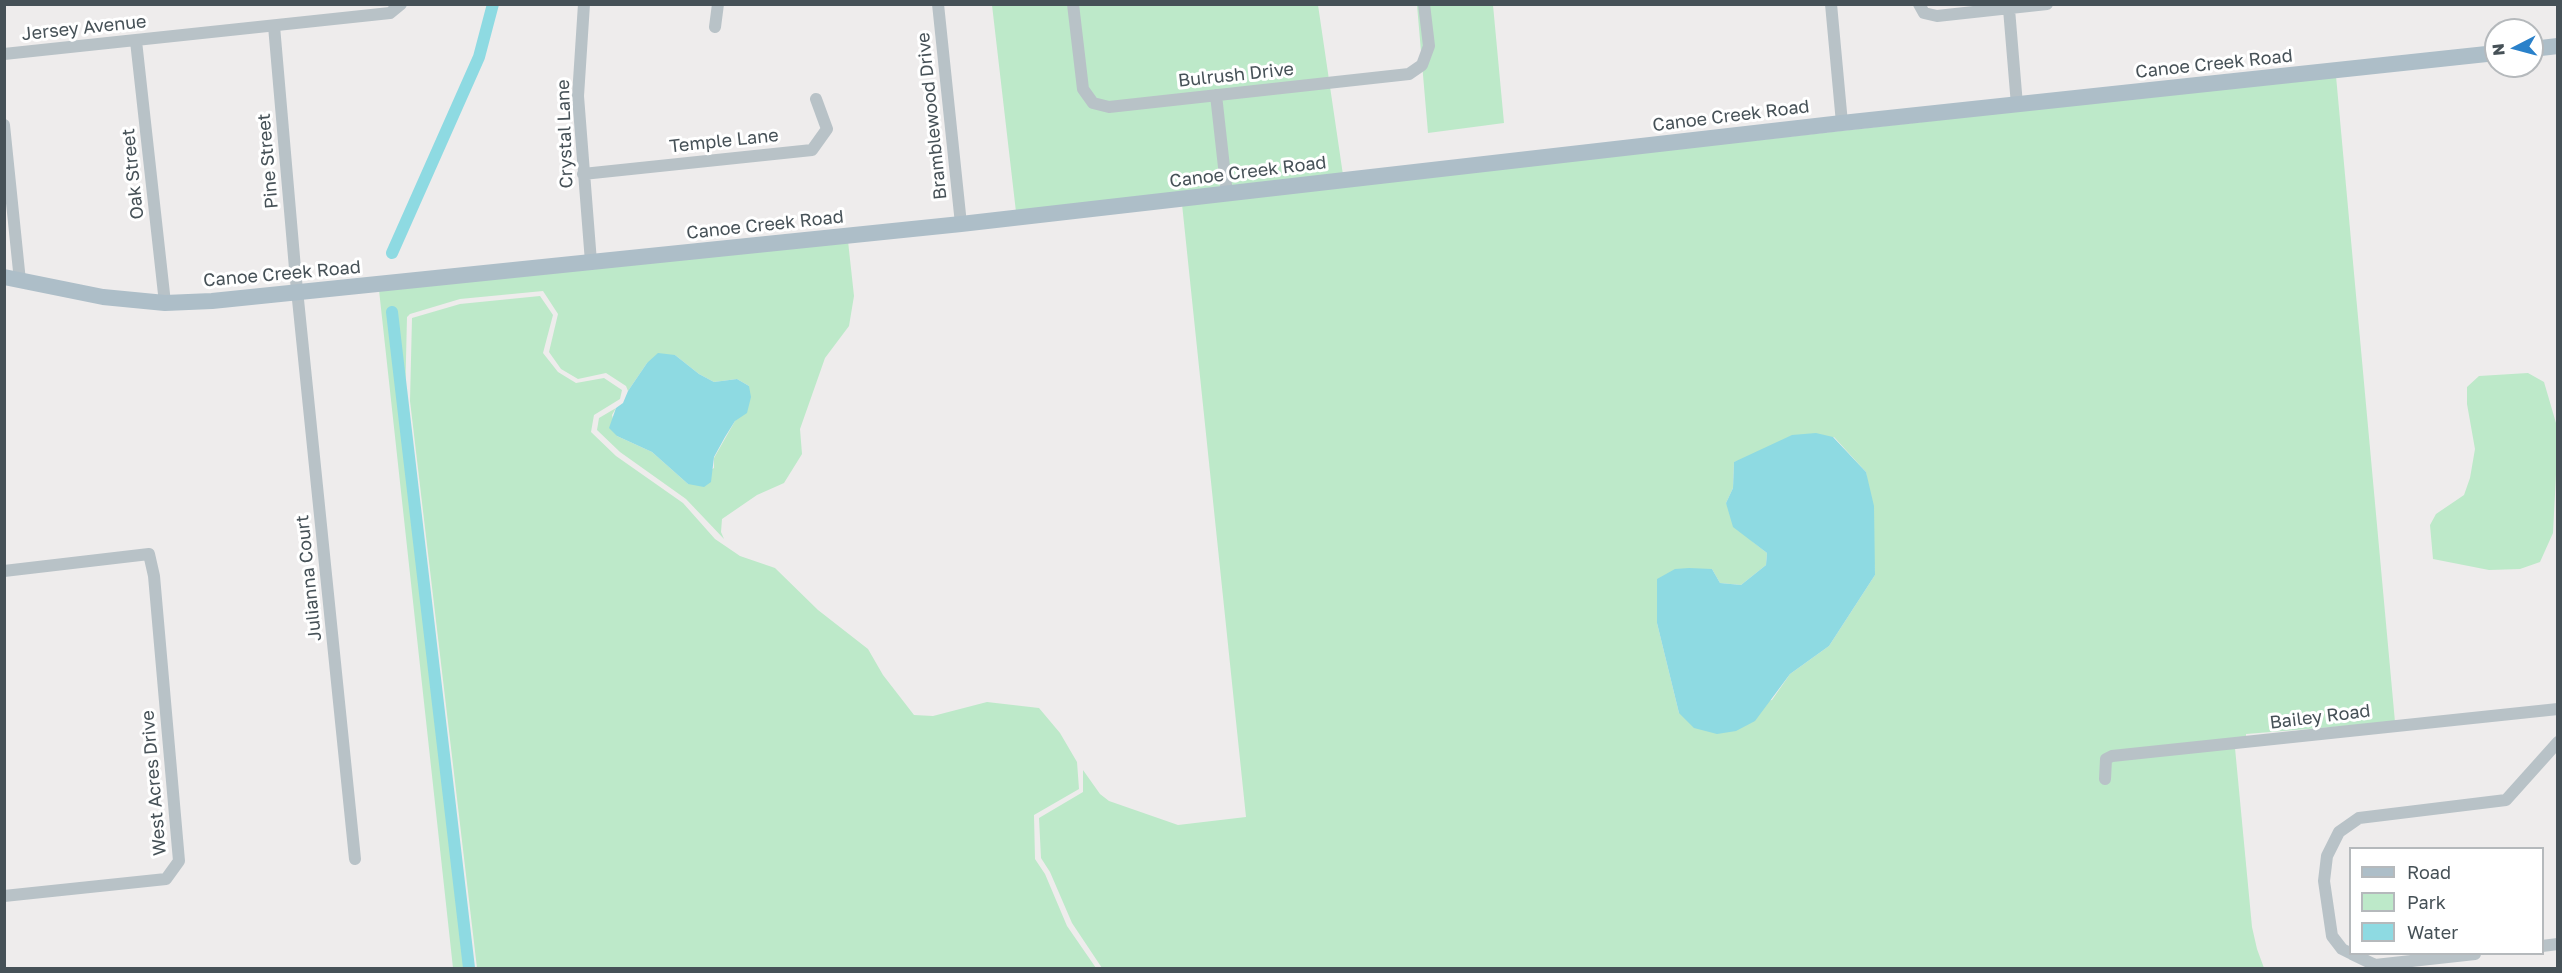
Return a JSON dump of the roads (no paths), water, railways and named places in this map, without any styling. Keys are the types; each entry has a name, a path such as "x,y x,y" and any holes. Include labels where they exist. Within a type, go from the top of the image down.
{"main road":[{"name":"Canoe Creek Road","path":"12,279 103,297 165,303 212,302 961,224 1842,123 2484,54"}],"street":[{"name":"Jersey Avenue","path":"4,54 390,13 401,4"},
{"name":"Crystal Lane","path":"584,4 578,96 591,262"},
{"path":"715,27 718,4"},
{"name":"Bramblewood Drive","path":"938,4 961,224"},
{"name":"Bulrush Drive","path":"1073,4 1083,89 1093,103 1109,107 1409,74 1422,65 1429,46 1424,4"},
{"path":"1831,4 1842,123"},
{"path":"1922,9 1937,16 2047,4"},
{"path":"2009,9 2017,105"},
{"name":"Pine Street","path":"274,26 298,293"},
{"name":"Oak Street","path":"136,41 165,303"},
{"path":"1216,95 1227,194"},
{"name":"Temple Lane","path":"583,174 812,150 827,129 816,99"},
{"path":"4,125 12,279"},
{"name":"Julianna Court","path":"298,293 355,859"},
{"name":"West Acres Drive","path":"4,572 149,554 154,576 179,861 166,879 4,896"},
{"name":"Bailey Road","path":"2105,779 2106,759 2112,756 2558,709"},
{"path":"2349,952 2342,949 2332,936 2324,881 2327,856 2339,832 2359,818 2506,800 2558,742"},
{"path":"2355,955 2375,964 2465,955"}],"water":[{"path":"658,353 675,355 699,374 714,382 737,379 749,386 751,397 747,413 735,421 725,437 714,457 711,482 704,487 688,484 652,452 617,436 609,428 616,408 623,403 628,391 647,363"},
{"path":"1816,433 1833,437 1866,472 1874,506 1875,575 1829,646 1790,674 1755,721 1736,731 1717,734 1694,728 1679,713 1657,623 1657,579 1675,569 1712,569 1720,583 1741,585 1766,565 1767,553 1733,527 1726,503 1733,488 1734,462 1792,435"}],"waterway":[{"path":"392,253 479,57 493,4"},
{"path":"392,312 469,968"}]}
